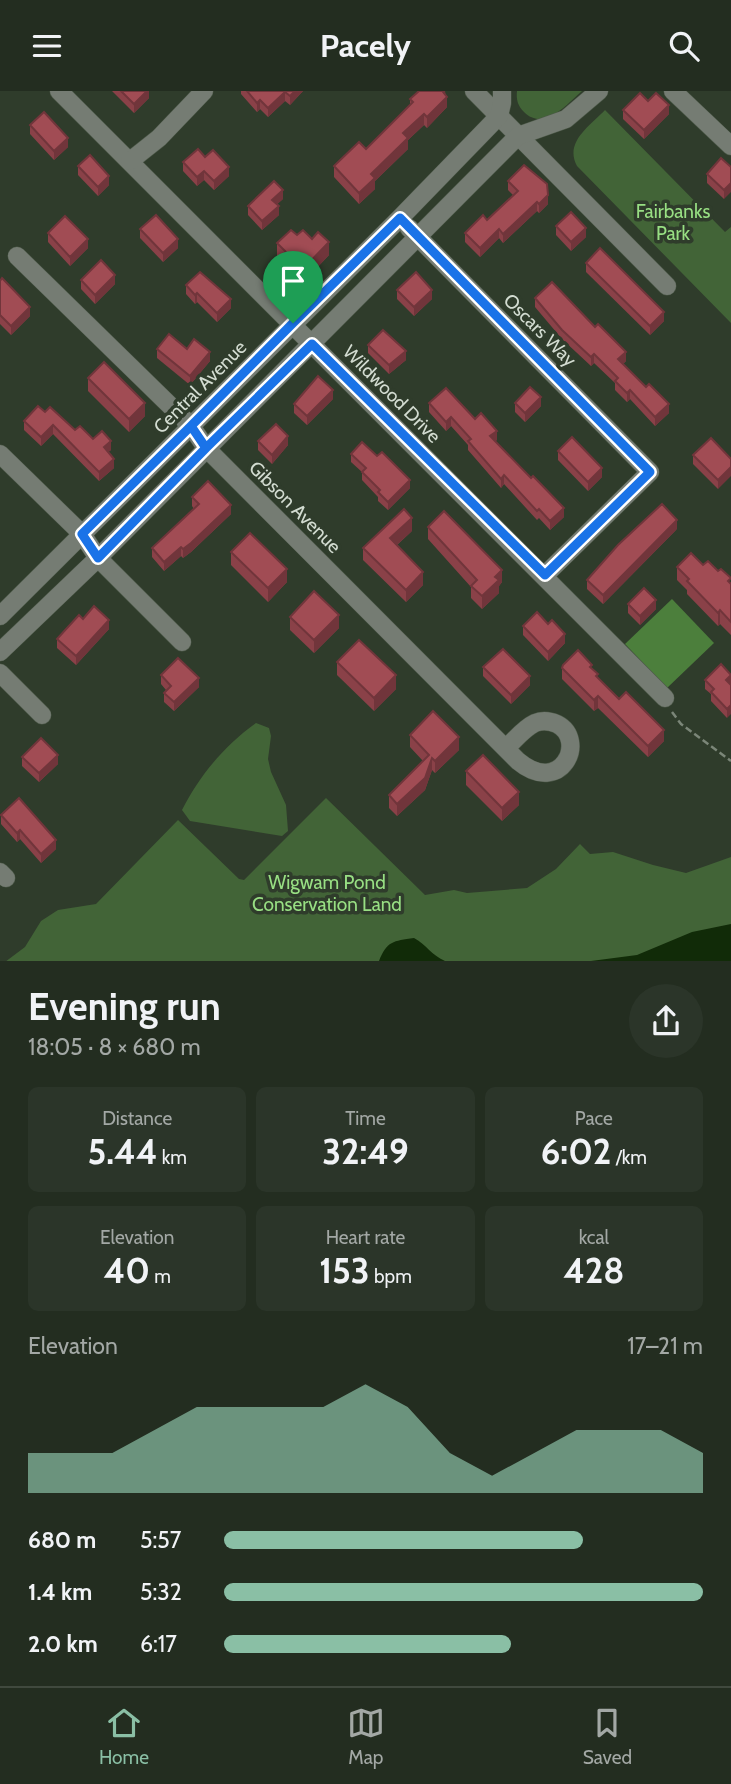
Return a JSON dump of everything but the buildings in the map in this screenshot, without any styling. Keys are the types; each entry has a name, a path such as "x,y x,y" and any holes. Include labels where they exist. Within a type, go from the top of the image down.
{"street":[{"name":"Wildwood Drive","path":"59,91 665,698"},
{"path":"130,161 159,138 204,91"},
{"path":"474,91 667,286"},
{"path":"499,116 502,91"},
{"path":"0,652 98,558 518,136 566,120 599,91"},
{"path":"673,91 731,146"},
{"name":"Central Avenue","path":"0,616 499,116"},
{"name":"Oscars Way","path":"400,218 650,472 545,575"},
{"name":"Gibson Avenue","path":"17,256 191,426 206,448 506,748 530,770 541,774 552,772 564,764 570,747 566,732 556,724 544,721 536,723 506,748"},
{"path":"0,454 82,534 98,558 182,642"},
{"path":"0,673 42,715"}],"path":[{"path":"665,698 681,724 731,761"}],"green space":[{"path":"517,91 582,91 555,114 539,119 522,110"},
{"name":"Fairbanks Park","path":"605,110 725,232 731,227 731,323 577,166 574,157 576,142"},
{"path":"672,599 714,643 667,688 625,644"},
{"path":"256,723 269,728 271,736 268,759 286,805 288,831 282,836 190,821 182,810 196,785 223,751"},
{"name":"Wigwam Pond Conservation Land","path":"326,798 425,895 454,890 467,893 527,888 556,869 580,844 590,854 613,852 686,873 731,857 731,961 6,961 25,947 41,921 58,910 96,904 178,820 239,879 244,880"}],"shaded area":[{"path":"731,924 731,961 591,961 637,955 692,932"},
{"path":"414,938 445,961 379,961 385,949 392,943"}],"route":[{"path":"293,323 191,426 206,448 98,558 82,534 191,426 206,448 312,344 545,575 650,472 400,218 293,323"}]}
